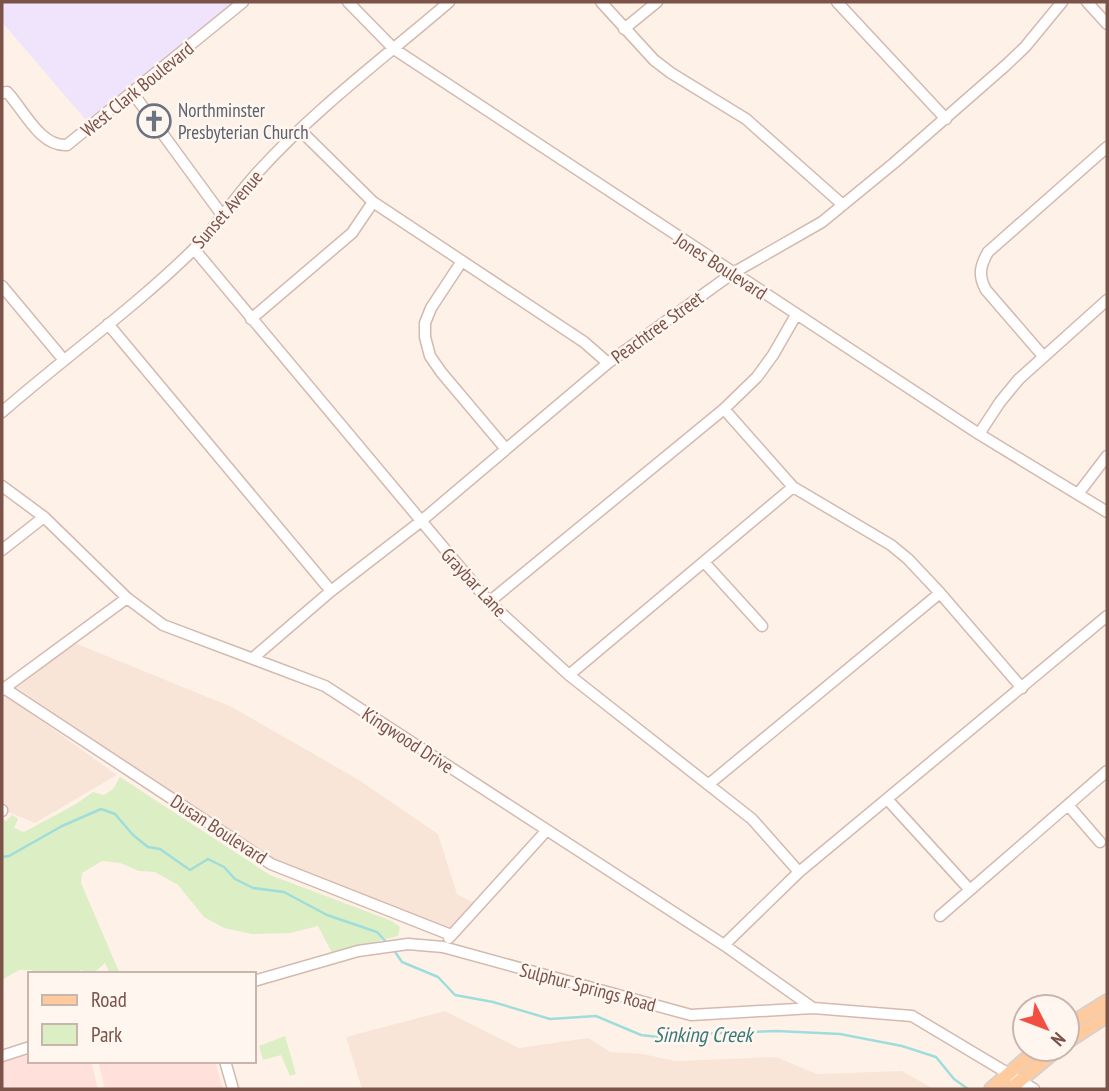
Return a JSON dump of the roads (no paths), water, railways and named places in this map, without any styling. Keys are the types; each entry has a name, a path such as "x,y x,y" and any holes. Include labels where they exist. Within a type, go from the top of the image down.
{"main road":[{"path":"1081,1018 1107,1002"},
{"path":"1081,1033 1107,1016"},
{"path":"1013,1081 1026,1063"},
{"path":"991,1089 1013,1081 1038,1063"}],"street":[{"name":"West Clark Boulevard","path":"2,93 7,92 44,137 58,146 67,145 243,2"},
{"name":"Jones Boulevard","path":"348,2 394,50 979,434 1107,512"},
{"name":"Sunset Avenue","path":"2,412 194,249 258,172 300,130 449,2"},
{"path":"601,2 624,29 671,73 747,119 843,205"},
{"path":"624,29 657,2"},
{"path":"837,2 946,119"},
{"name":"Peachtree Street","path":"253,658 420,522 608,363 733,273 822,222 843,205 946,119 1025,47 1062,2"},
{"path":"1087,2 1107,24"},
{"path":"132,92 222,215"},
{"path":"300,130 373,202 584,342 608,363"},
{"path":"1043,356 986,290 981,281 982,262 988,252 1107,147"},
{"path":"251,319 352,233 373,202"},
{"name":"Graybar Lane","path":"194,249 420,522 489,601 569,675 752,819 799,872"},
{"path":"462,261 431,308 425,323 425,337 430,356 441,372 505,448"},
{"path":"2,286 63,359"},
{"path":"979,434 1007,392 1043,356 1107,300"},
{"path":"489,601 724,409 757,377 796,315"},
{"path":"108,324 331,592"},
{"path":"724,409 793,487 891,545 940,593 1022,688"},
{"path":"1078,494 1107,456"},
{"name":"Kingwood Drive","path":"2,486 44,517 127,598 163,625 325,686 724,945 813,1007"},
{"path":"569,675 793,487"},
{"path":"2,550 44,517"},
{"path":"704,562 762,626"},
{"path":"709,785 940,593"},
{"path":"3,689 127,598"},
{"path":"724,945 799,872 1107,616"},
{"name":"Dusan Boulevard","path":"3,689 271,864 451,935"},
{"path":"940,916 1107,771"},
{"path":"887,800 970,890"},
{"path":"1068,806 1100,842"},
{"path":"443,947 547,830"},
{"name":"Sulphur Springs Road","path":"256,980 358,951 389,946 443,947 691,1015 813,1007 912,1016 1013,1081 1034,1089"},
{"path":"2,1056 28,1048"},
{"path":"226,1063 233,1089"}],"waterway":[{"name":"Sinking Creek","path":"2,857 9,856 62,826 101,809 115,814 133,835 148,847 160,849 190,870 208,859 224,867 235,879 253,888 284,892 327,915 377,932 388,944"},
{"name":"Sinking Creek","path":"393,949 402,962 438,977 455,995 493,1002 550,1019 596,1016 641,1035 667,1038 694,1034 777,1031 840,1034 902,1046 936,1057 954,1079 968,1089"}],"place":[{"name":"Northminster Presbyterian Church","path":"154,121"}]}
